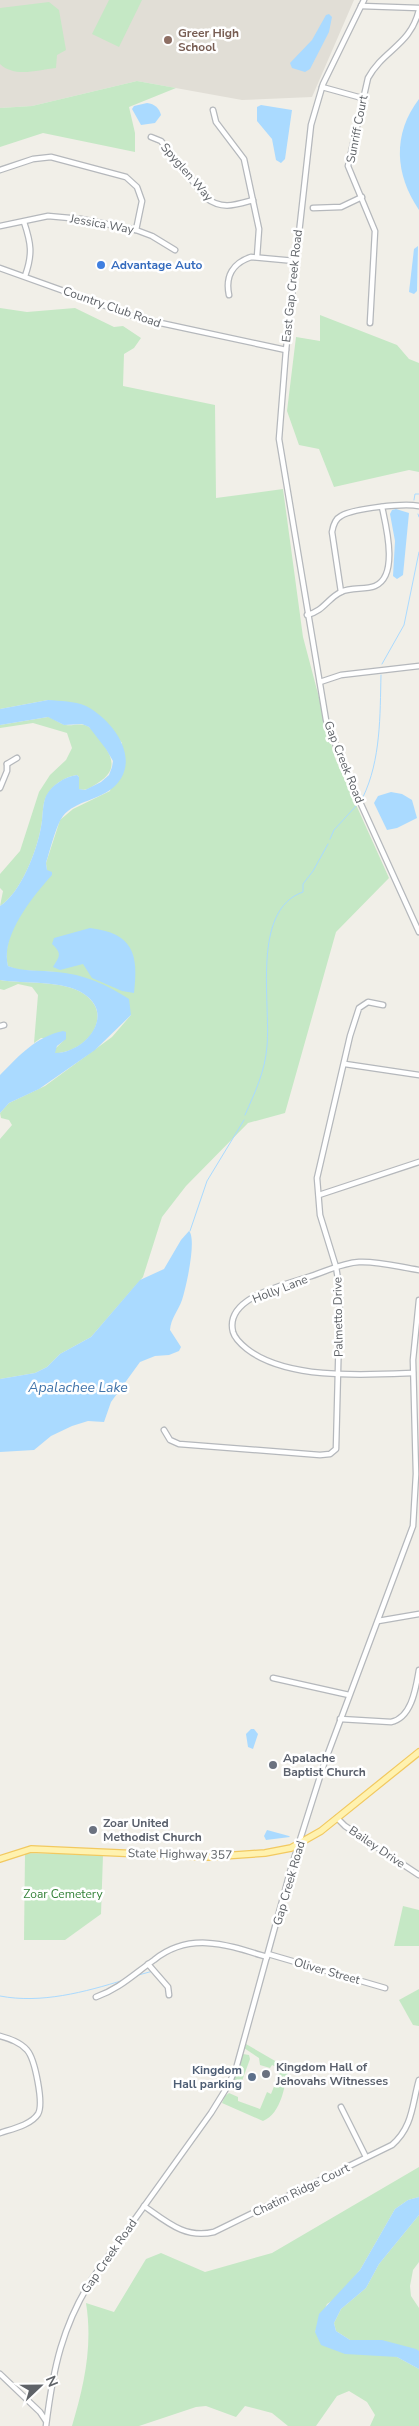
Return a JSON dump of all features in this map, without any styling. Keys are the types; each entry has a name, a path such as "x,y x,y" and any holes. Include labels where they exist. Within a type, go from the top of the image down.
{"main road":[{"name":"State Highway 357","path":"0,1859 32,1849 208,1857 265,1853 298,1846 337,1818 419,1752"}],"street":[{"name":"East Gap Creek Road","path":"302,582 279,439 295,261 308,142 322,87 364,0"},
{"path":"361,6 419,9"},
{"name":"Sunriff Court","path":"370,323 375,232 348,166 362,98 373,69 411,32 419,9"},
{"path":"322,87 362,98"},
{"path":"213,110 216,122 244,159 259,229 257,257"},
{"name":"Spyglen Way","path":"151,137 161,142 206,198 213,204 233,206 253,200"},
{"path":"0,170 33,158 50,158 126,177 137,186 142,201 136,230"},
{"path":"313,208 341,206 362,197"},
{"name":"Jessica Way","path":"0,226 48,216 81,219 136,230 152,236 175,250"},
{"path":"24,222 32,251 31,261 25,276"},
{"path":"229,295 227,285 233,267 244,259 257,257 295,261"},
{"name":"Country Club Road","path":"0,268 142,319 286,350"},
{"path":"342,592 332,532 334,524 340,516 382,507 406,504 419,506"},
{"path":"307,615 318,612 342,592 376,585 387,574 389,542 382,507"},
{"name":"Gap Creek Road","path":"302,582 326,720 336,748 419,932"},
{"path":"320,682 341,675 419,666"},
{"path":"7,764 17,758"},
{"path":"0,761 7,764"},
{"path":"0,788 7,771 7,764"},
{"name":"Palmetto Drive","path":"164,1430 170,1440 179,1444 320,1455 330,1454 336,1449 338,1441 340,1303 336,1267 321,1221 318,1172 345,1064 350,1036 359,1008 368,1002 383,1005"},
{"path":"345,1064 419,1075"},
{"path":"319,1195 419,1162"},
{"name":"Holly Lane","path":"413,1373 300,1370 264,1360 236,1339 232,1323 236,1312 253,1296 336,1267 370,1262 419,1270"},
{"name":"Gap Creek Road","path":"46,2425 56,2358 71,2317 91,2281 229,2084 242,2049 298,1846 340,1719 413,1526 418,1459 413,1373 419,1300"},
{"path":"413,1526 419,1527"},
{"path":"378,1621 419,1614"},
{"path":"340,1719 391,1722 398,1720 404,1716 413,1697 419,1670"},
{"path":"273,1678 349,1694"},
{"name":"Bailey Drive","path":"337,1818 345,1826 419,1875"},
{"name":"Oliver Street","path":"96,1997 132,1979 148,1964 172,1948 198,1942 227,1945 385,1988"},
{"path":"148,1964 168,1987 169,1995"},
{"path":"0,2036 17,2042 30,2054 40,2106 37,2115 31,2121 0,2133"},
{"name":"Chatim Ridge Court","path":"144,2206 174,2228 183,2232 203,2234 244,2218 392,2145 406,2128 412,2114 419,2080"},
{"path":"341,2107 366,2157"},
{"path":"0,2374 40,2412 46,2425"},
{"path":"40,2412 48,2408"}],"shaded area":[{"name":"Greer High School","path":"0,0 354,0 312,97 242,100 137,81 32,106 0,108"}],"green space":[{"path":"109,0 142,0 119,47 92,34"},
{"path":"49,2 59,10 66,50 57,55 56,68 19,72 12,71 0,64 0,8"},
{"path":"137,81 176,88 129,107 135,133 135,152 43,133 0,147 0,108 32,106"},
{"path":"0,308 27,312 75,308 114,327 123,326 141,338 134,348 124,354 123,386 215,405 216,498 283,489 303,637 335,758 389,878 336,932 285,1113 248,1123 186,1186 162,1217 143,1277 91,1337 60,1354 47,1367 35,1373 0,1379 0,1139 12,1125 9,1120 1,1118 0,1113 9,1103 45,1086 112,1037 131,1015 56,972 18,970 8,966 8,943 12,931 25,907 40,886 48,879 46,863 60,820 73,809 110,791 122,743 105,721 93,711 48,700 0,709"},
{"path":"320,315 397,345 409,359 419,363 419,472 409,470 334,487 319,449 299,445 287,411 296,337 320,341"},
{"path":"48,717 63,724 78,724 89,727 110,755 110,772 101,781 88,789 79,789 79,777 77,775 55,785 45,800 39,836 27,870 15,891 0,906 3,891 0,888 0,874 20,851 39,792 50,775 66,760 72,748 67,733 33,723 0,728 0,725"},
{"path":"0,980 55,984 66,986 84,994 93,1003 97,1012 97,1022 93,1032 77,1047 66,1051 55,1053 55,1049 65,1039 41,1038 34,1043 38,995 32,987 18,984 4,990 0,989"},
{"name":"Zoar Cemetery","path":"25,1853 103,1855 101,1914 65,1940 24,1940"},
{"path":"403,1906 419,1910 419,1946 394,1946"},
{"path":"419,1989 419,2026 413,2025 399,2000"},
{"path":"246,2044 289,2069 278,2106 263,2121 222,2103 225,2096 229,2093 238,2097 238,2101 260,2109 267,2092 271,2094 281,2069 272,2065 270,2068 260,2065 259,2058 244,2048"},
{"path":"243,2054 249,2055 250,2059 239,2089 234,2091 230,2088"},
{"path":"419,2167 419,2197 408,2200 395,2209 360,2270 335,2299 327,2304 315,2332 397,2357 419,2369 419,2426 370,2426 375,2415 367,2402 349,2391 337,2396 316,2426 288,2426 272,2413 245,2406 236,2417 206,2406 196,2407 139,2426 72,2426 80,2396 88,2350 86,2303 114,2312 146,2259 161,2253 205,2272 272,2253"},
{"path":"419,2215 419,2262 413,2270 410,2286 411,2296 419,2308 419,2351 371,2340 350,2340 336,2331 334,2323 341,2309 366,2288 379,2264"}],"water":[{"path":"329,14 332,17 329,32 310,69 305,72 292,68 290,63 312,40 326,15"},
{"path":"419,99 419,210 405,183 401,169 400,154 404,126 410,112"},
{"path":"147,103 156,107 161,115 155,123 141,125 132,109 134,106"},
{"path":"261,105 292,110 285,159 281,163 276,160 272,139 257,121 257,107"},
{"path":"418,246 417,291 414,294 409,292 414,249"},
{"path":"396,509 409,513 403,575 397,579 393,576 395,541 390,514 392,510"},
{"path":"48,700 77,703 96,712 114,730 121,741 126,764 123,775 115,786 109,791 74,807 60,820 46,863 47,870 52,872 52,875 36,893 14,929 7,954 8,966 26,970 67,973 95,981 129,999 131,1015 95,1050 39,1089 9,1103 0,1113 0,1075 21,1054 44,1038 63,1031 66,1032 66,1039 57,1046 55,1053 77,1047 86,1040 97,1022 97,1012 93,1003 84,994 76,990 55,984 0,980 0,906 15,891 32,859 42,823 46,796 59,782 77,775 79,777 79,789 85,790 101,782 109,775 112,767 113,761 106,749 89,727 82,724 64,725 48,717 0,725 0,709"},
{"path":"391,792 402,794 412,800 417,818 397,828 387,830 374,803 378,796"},
{"path":"90,928 116,935 124,940 130,948 134,957 135,967 134,993 122,991 92,978 83,964 60,970 53,967 59,956 58,950 52,944 54,938"},
{"name":"Apalachee Lake","path":"189,1231 192,1243 188,1275 182,1300 173,1318 170,1330 181,1347 179,1351 169,1355 155,1356 140,1362 111,1402 104,1422 88,1421 72,1426 51,1436 34,1450 0,1452 0,1379 35,1373 47,1367 60,1354 91,1337 140,1280 164,1269 181,1240"},
{"path":"251,1729 254,1729 258,1734 253,1749 248,1747 246,1734"},
{"path":"267,1830 290,1837 266,1840 264,1836"},
{"path":"419,2197 419,2215 379,2264 366,2288 341,2309 334,2323 336,2331 350,2340 382,2340 416,2349 419,2351 419,2369 397,2357 345,2354 321,2345 315,2332 319,2314 360,2270 395,2209 408,2200"}],"waterway":[{"path":"414,500 415,494 419,494"},
{"path":"382,664 404,625 419,552"},
{"path":"363,797 369,783 376,753 380,721 381,675"},
{"path":"330,839 334,830 356,806"},
{"path":"245,1115 259,1082 266,1055 268,1028 266,983 270,937 276,918 287,902 303,892 303,884 313,871 328,844"},
{"path":"190,1231 207,1181 244,1120"},
{"path":"135,1976 153,1971"},
{"path":"0,1996 31,1999 63,1996 124,1980"}],"place":[{"name":"Greer High School","path":"168,40"},
{"name":"Advantage Auto","path":"101,265"},
{"name":"Apalache Baptist Church","path":"273,1765"},
{"name":"Zoar United Methodist Church","path":"93,1830"},
{"name":"Kingdom Hall of Jehovahs Witnesses","path":"266,2074"},
{"name":"Kingdom Hall parking","path":"252,2077"}]}
